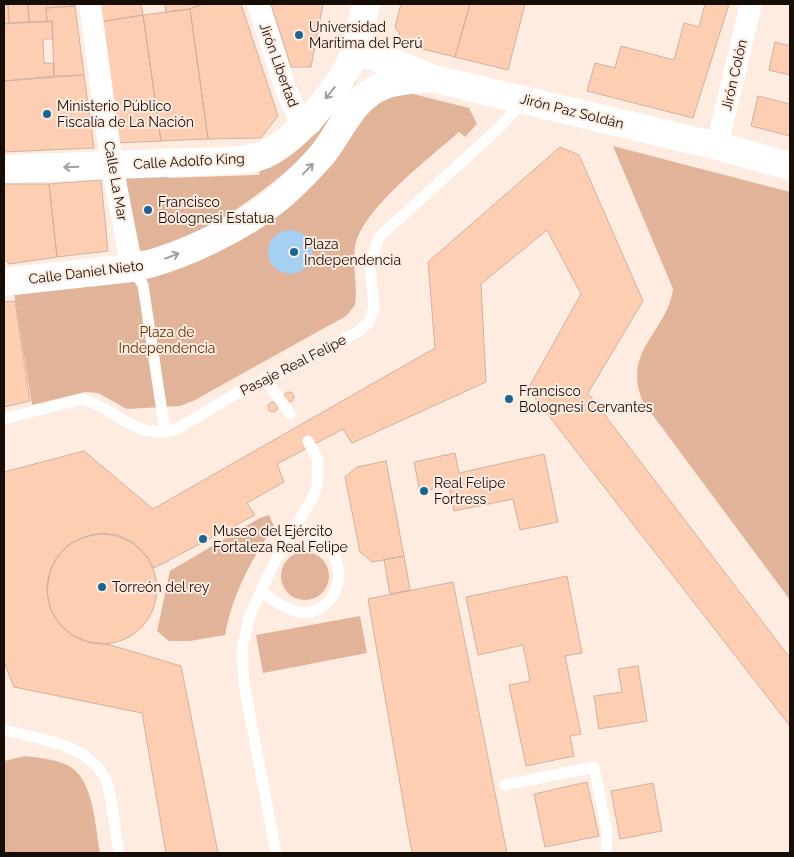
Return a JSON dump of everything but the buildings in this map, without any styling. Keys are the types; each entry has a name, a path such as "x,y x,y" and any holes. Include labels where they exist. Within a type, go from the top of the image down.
{"street":[{"name":"Calle La Mar","path":"90,4 112,165 132,268"},
{"name":"Jirón Libertad","path":"258,4 286,90 302,126"},
{"name":"Calle Adolfo King","path":"4,169 248,159 267,154 286,141 302,126 335,86 355,52 366,4"},
{"name":"Jirón Colón","path":"717,146 751,4"},
{"name":"Jirón Paz Soldán","path":"355,52 392,62 431,78 717,146 790,166"},
{"path":"355,52 358,64 365,74 375,81 386,84"},
{"name":"Calle Daniel Nieto","path":"4,282 132,268 174,256 244,223 289,189 324,151 360,100 386,84 431,78"}],"lane":[{"name":"Pasaje Real Felipe","path":"4,419 82,399 148,432 166,432 177,429 265,378 297,365 359,331 369,322 374,307 370,267 379,237 500,127 525,99"},
{"path":"132,268 143,285 166,432"},
{"path":"265,378 290,414"},
{"path":"276,853 244,684 242,648 250,615 261,591 276,559 317,485 318,460 308,441"},
{"path":"261,591 286,608 299,612 314,611 328,603 335,593 340,579 338,565 332,552 296,525"},
{"path":"4,730 68,746 88,757 106,778 119,853"},
{"path":"505,786 594,767 607,832 606,853"}],"green space":[{"path":"355,79 356,83 343,98 310,148 278,178 254,197 199,232 173,244 151,250 134,249 122,177 168,171 168,178 259,175 260,169 270,168 319,131"},
{"name":"Plaza de Independencia","path":"401,91 469,108 477,124 465,137 459,132 432,155 382,202 369,218 359,233 355,248 355,305 346,316 193,401 180,406 127,409 98,393 85,392 32,405 14,293 128,282 184,263 371,101"},
{"path":"613,146 790,192 790,600 643,402 638,384 638,369 641,355 663,318 673,289"},
{"path":"269,515 274,526 244,578 232,606 225,635 190,641 169,641 157,631 170,571 260,518"},
{"path":"305,552 314,554 322,559 327,567 329,576 327,585 322,593 314,598 305,600 296,598 288,593 283,585 281,576 283,567 288,559 296,554"},
{"path":"360,616 367,653 263,673 256,635"},
{"path":"25,756 57,761 67,765 76,771 83,780 92,804 100,853 4,853 4,761"}],"water":[{"path":"290,230 302,234 308,240 312,252 308,264 302,270 290,274 278,270 272,264 268,252 272,240 278,234"}],"place":[{"name":"Universidad Marítima del Perú","path":"299,35"},
{"name":"Ministerio Público Fiscalía de La Nación","path":"47,114"},
{"name":"Francisco Bolognesi Estatua","path":"148,210"},
{"name":"Plaza Independencia","path":"294,252"},
{"name":"Francisco Bolognesi Cervantes","path":"509,399"},
{"name":"Real Felipe Fortress","path":"424,491"},
{"name":"Museo del Ejército Fortaleza Real Felipe","path":"203,539"},
{"name":"Torreón del rey","path":"102,587"}]}
